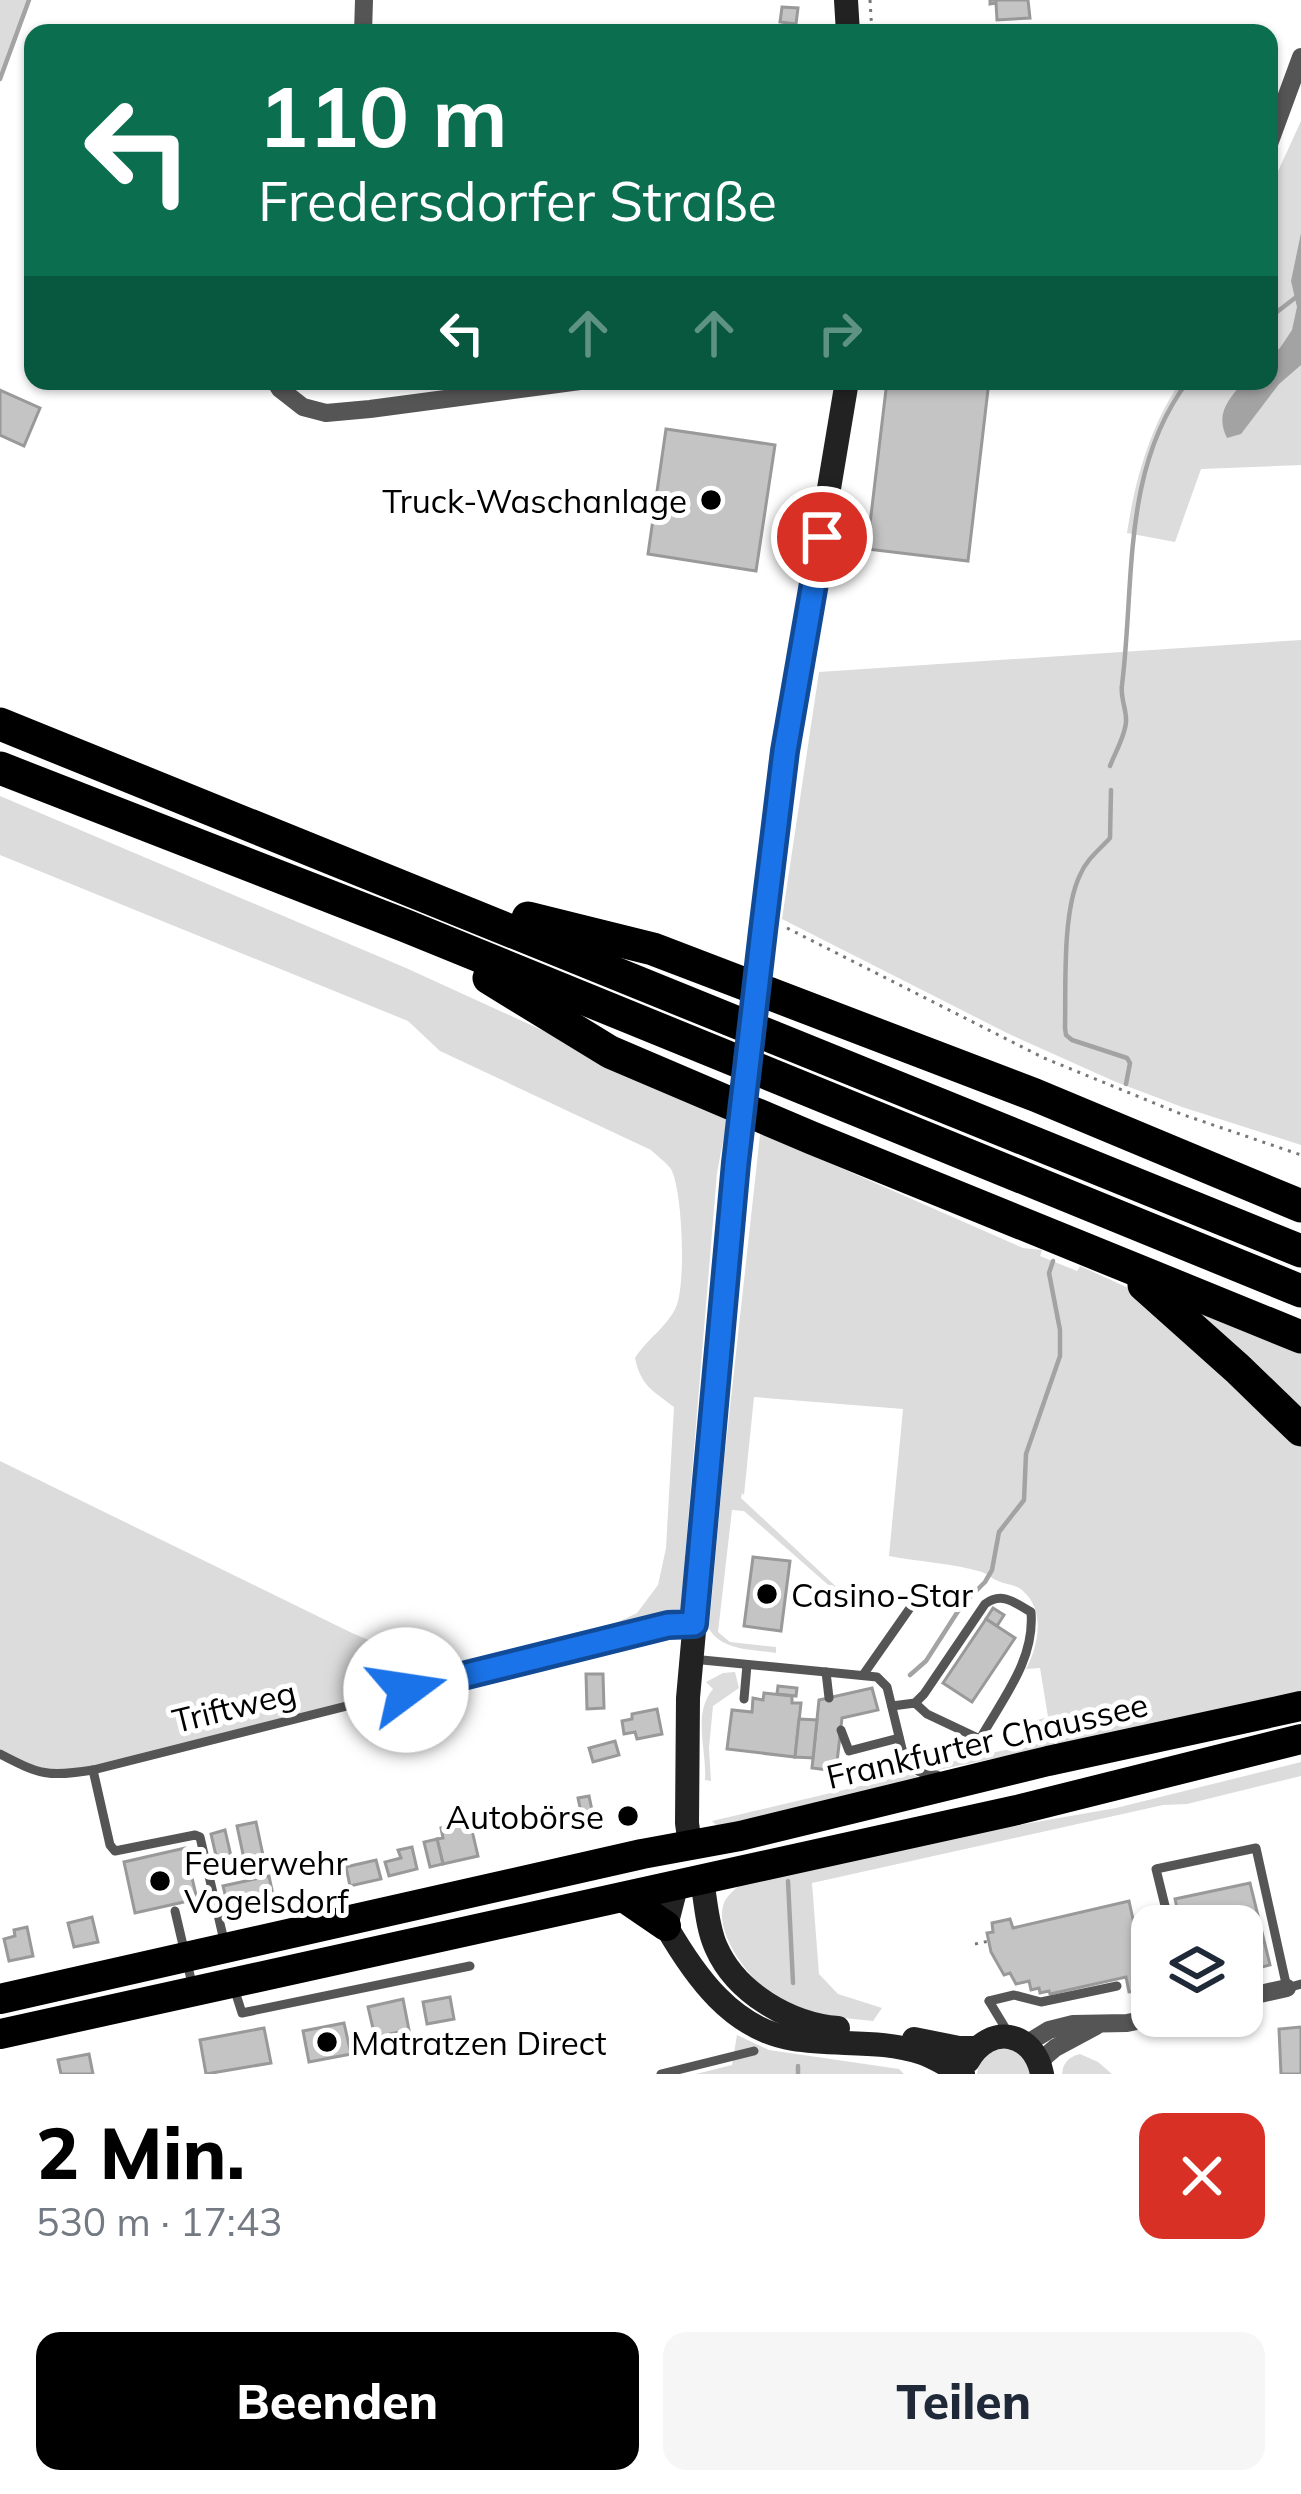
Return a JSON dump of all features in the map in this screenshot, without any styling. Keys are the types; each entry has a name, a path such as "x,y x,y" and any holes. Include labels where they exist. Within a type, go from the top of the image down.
{"highway":[{"path":"0,724 1301,1251"},
{"path":"0,768 406,926 1301,1291"},
{"path":"416,891 653,949 1035,1095 1301,1207"},
{"path":"406,926 610,1052 1301,1337"},
{"path":"1120,1264 1301,1430"}],"main road":[{"name":"Frankfurter Chaussee","path":"0,1999 1301,1706"},
{"path":"0,2034 1017,1810 1301,1739"},
{"path":"689,1884 690,1846"},
{"path":"625,1898 666,1926"}],"street":[{"path":"1278,118 1301,60"},
{"path":"281,390 303,407 326,412 506,390"},
{"path":"690,1846 687,1738 694,1624 736,1163 785,751 845,390"},
{"path":"689,1884 666,1926 699,1979 749,2022 793,2039 897,2047 925,2054 964,2074 970,2056 1055,2048 1100,2024 1131,2020"},
{"path":"689,1884 716,1948 734,1975 788,2017 959,2048 1014,2051"},
{"path":"1263,1994 1294,1986"},
{"path":"897,2047 920,2074"}],"lane":[{"path":"892,1706 915,1703 924,1694 992,1599 1004,1597 1031,1612 1033,1634 1022,1665 980,1738 927,1714 915,1703"},
{"path":"863,1675 910,1608"},
{"name":"Triftweg","path":"0,1754 36,1773 93,1770 668,1625 694,1624"},
{"path":"692,1659 877,1677 887,1687 910,1768 926,1775 1048,1761"},
{"path":"744,1699 747,1665"},
{"path":"826,1672 829,1698"},
{"path":"841,1730 849,1751 899,1738"},
{"path":"93,1770 115,1851 200,1837 226,1948"},
{"path":"1165,1905 1156,1869 1256,1848 1294,1986"},
{"path":"175,1911 194,1992"},
{"path":"232,1983 242,2013 470,1966"},
{"path":"988,2001 1014,1995 1041,2002 1117,1987"},
{"path":"988,2001 1014,2051"},
{"path":"988,2001 1014,2051"},
{"path":"661,2074 754,2050"}],"path":[{"path":"764,925 774,922 1108,1086 1301,1155"},
{"path":"975,1944 989,1941"}],"shaded area":[{"path":"0,0 28,0 0,73"},
{"path":"1301,121 1301,465 1201,469 1175,542 1127,533 1145,454 1176,390 1278,390 1278,171"},
{"path":"1301,233 1301,365 1278,385 1278,350 1292,330 1297,307 1291,281"},
{"path":"1237,390 1274,390 1241,434 1227,438 1222,422"},
{"path":"1301,640 1301,1145 1116,1082 1009,1034 782,919 819,672"},
{"path":"0,796 406,968 728,1115 717,1173 680,1617 84,1769 40,1767 0,1750 0,1461 352,1633 426,1664 446,1666 595,1633 637,1613 658,1585 666,1548 674,1407 644,1381 635,1358 676,1307 682,1259 675,1180 671,1169 651,1150 440,1051 408,1021 0,855"},
{"path":"761,1126 816,1157 1023,1248 1042,1250 1040,1256 1077,1271 1080,1266 1133,1290 1301,1443 1301,1699 1062,1753 1056,1740 1054,1746 938,1770 928,1767 918,1753 929,1749 936,1765 1033,1744 1034,1721 1048,1717 1040,1668 1026,1669 1034,1650 1037,1619 1023,1591 971,1569 889,1556 903,1409 754,1397 741,1498 859,1612 744,1511 732,1510 718,1632 730,1642 776,1647 776,1653 738,1648 715,1636 709,1629 724,1462"},
{"path":"1162,1288 1301,1344 1301,1416"},
{"path":"735,1672 739,1688 713,1706 711,1781 705,1780 703,1709 713,1689 706,1682"},
{"path":"1301,1762 1301,1776 812,1883 819,1974 838,1994 882,2008 873,2021 814,2012 781,2000 749,1973 725,1932 724,1903 741,1884 1116,1808"},
{"path":"911,1774 932,1783 717,1826 712,1821"},
{"path":"737,2035 769,2050 899,2069 904,2074 696,2074 732,2065"},
{"path":"1007,2047 1022,2054 1031,2074 977,2074 987,2055"},
{"path":"1080,2054 1112,2074 1062,2074 1067,2061"}],"building":[{"path":"990,0 1028,0 1030,18 997,20 996,3"},
{"path":"782,7 798,8 796,24 780,22"},
{"path":"0,390 40,408 24,446 0,435"},
{"path":"886,390 988,390 968,561 867,549"},
{"name":"Truck-Waschanlage","path":"666,429 775,445 756,571 648,554"},
{"name":"Casino-Star","path":"753,1557 790,1561 781,1631 744,1626"},
{"path":"993,1608 1004,1615 997,1626 986,1619"},
{"path":"986,1619 1015,1638 972,1702 943,1683"},
{"path":"586,1674 603,1674 604,1708 587,1709"},
{"path":"778,1686 797,1688 796,1696 777,1694"},
{"path":"872,1688 878,1710 842,1718 836,1771 812,1768 819,1700"},
{"path":"764,1693 792,1696 792,1703 801,1703 795,1757 727,1749 732,1710 752,1712 753,1698 763,1700"},
{"path":"657,1709 662,1734 637,1739 635,1732 624,1734 622,1721"},
{"path":"799,1719 817,1720 813,1758 795,1757"},
{"path":"615,1741 619,1755 593,1762 589,1748"},
{"path":"589,1796 592,1810 581,1812 578,1798"},
{"name":"Autobörse","path":"636,1808 638,1815 623,1824 620,1811"},
{"path":"256,1822 263,1855 244,1859 237,1826"},
{"path":"470,1822 478,1856 443,1864 437,1839 443,1838 441,1828"},
{"path":"225,1830 234,1869 220,1873 211,1834"},
{"path":"437,1839 443,1864 430,1867 424,1842"},
{"path":"412,1847 417,1869 389,1876 385,1862 401,1858 398,1850"},
{"name":"Feuerwehr Vogelsdorf","path":"185,1848 197,1899 135,1913 124,1862"},
{"path":"376,1860 381,1879 350,1886 346,1867"},
{"path":"269,1876 275,1904 230,1914 223,1886"},
{"path":"1250,1883 1255,1905 1176,1905 1175,1899"},
{"path":"1129,1901 1131,1992 1126,1977 1050,1994 1040,1993 1039,1988 1031,1990 1029,1981 1016,1984 1010,1973 1004,1975 987,1933 993,1932 992,1923 1010,1919 1013,1928"},
{"path":"92,1917 98,1942 74,1947 68,1923"},
{"path":"27,1927 33,1956 9,1961 4,1939"},
{"path":"1263,1936 1270,1965 1263,1967"},
{"path":"450,1997 454,2019 427,2024 423,2002"},
{"path":"403,1999 409,2030 375,2037 368,2007"},
{"name":"Matratzen Direct","path":"344,2023 351,2054 309,2062 303,2031"},
{"path":"1301,2027 1301,2074 1281,2074 1279,2029"},
{"path":"264,2028 271,2063 206,2074 200,2040"},
{"path":"89,2054 93,2074 61,2074 58,2060"}],"waterway":[{"path":"0,79 29,0"},
{"path":"1278,311 1295,298"},
{"path":"1110,766 1126,722 1122,690 1141,489 1151,451 1182,390"},
{"path":"1111,790 1110,838 1083,870 1070,909 1065,1028 1072,1040 1127,1058 1126,1084"},
{"path":"910,1675 926,1661 962,1605 985,1582 999,1532 1024,1500 1026,1454 1060,1356 1049,1273 1053,1261"},
{"path":"788,1881 793,1983"},
{"path":"798,2066 798,2074"}],"place":[{"name":"Truck-Waschanlage","path":"711,500"},
{"name":"Casino-Star","path":"767,1594"},
{"name":"Autobörse","path":"628,1816"},
{"name":"Feuerwehr Vogelsdorf","path":"160,1881"},
{"name":"Matratzen Direct","path":"327,2042"}],"route":[{"path":"406,1690 668,1625 694,1624 736,1163 763,931 785,751 822,537"}]}
